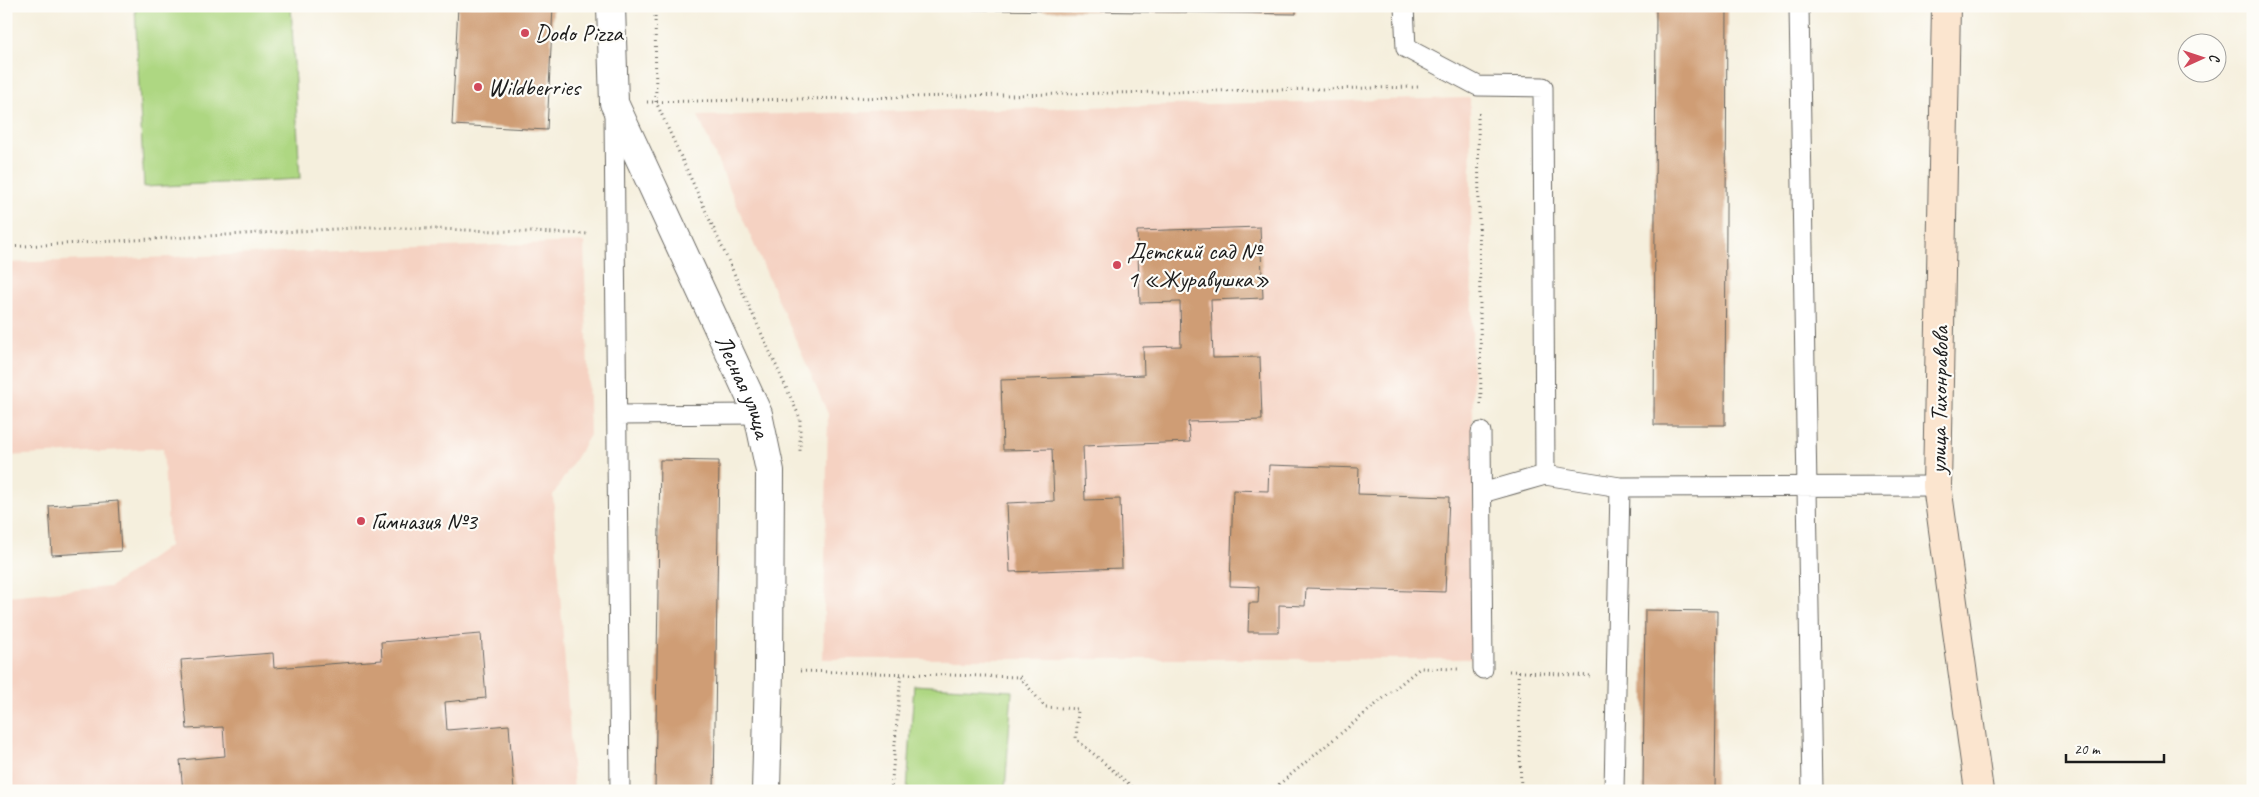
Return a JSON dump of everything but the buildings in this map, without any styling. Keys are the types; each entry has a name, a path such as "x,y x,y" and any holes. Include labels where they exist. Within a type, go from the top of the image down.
{"main road":[{"name":"улица Тихонравова","path":"1946,6 1937,486 1979,791"}],"street":[{"name":"Лесная улица","path":"611,6 614,103 758,414 770,471 766,791"}],"lane":[{"path":"1404,6 1406,48 1478,86 1543,86 1545,475"},
{"path":"1799,6 1812,791"},
{"path":"614,103 620,791"},
{"path":"617,415 758,414"},
{"path":"1481,432 1483,669"},
{"path":"1482,493 1545,475 1620,487 1937,486"},
{"path":"1614,791 1620,487"}],"path":[{"path":"1478,86 1481,432"},
{"path":"614,103 1428,87"},
{"path":"6,247 372,227 581,234 616,232"},
{"path":"1271,791 1420,668 1483,669 1616,678"},
{"path":"769,670 1020,677 1045,707 1078,709 1076,739 1137,791"},
{"path":"1518,671 1521,791"},
{"path":"891,791 901,673"}],"shaded area":[{"name":"Детский сад № 1 «Журавушка»","path":"1470,98 1475,659 823,659 828,414 698,116"},
{"name":"Гимназия №3","path":"584,242 590,435 553,495 574,791 12,791 6,711 6,596 110,587 169,546 163,448 6,456 6,263"}],"green space":[{"path":"135,6 291,6 300,179 144,187"},
{"path":"914,685 1012,691 1005,791 907,791"}],"place":[{"name":"Dodo Pizza","path":"525,33"},
{"name":"Wildberries","path":"478,87"},
{"name":"Детский сад № 1 «Журавушка»","path":"1117,265"},
{"name":"Гимназия №3","path":"361,521"}]}
